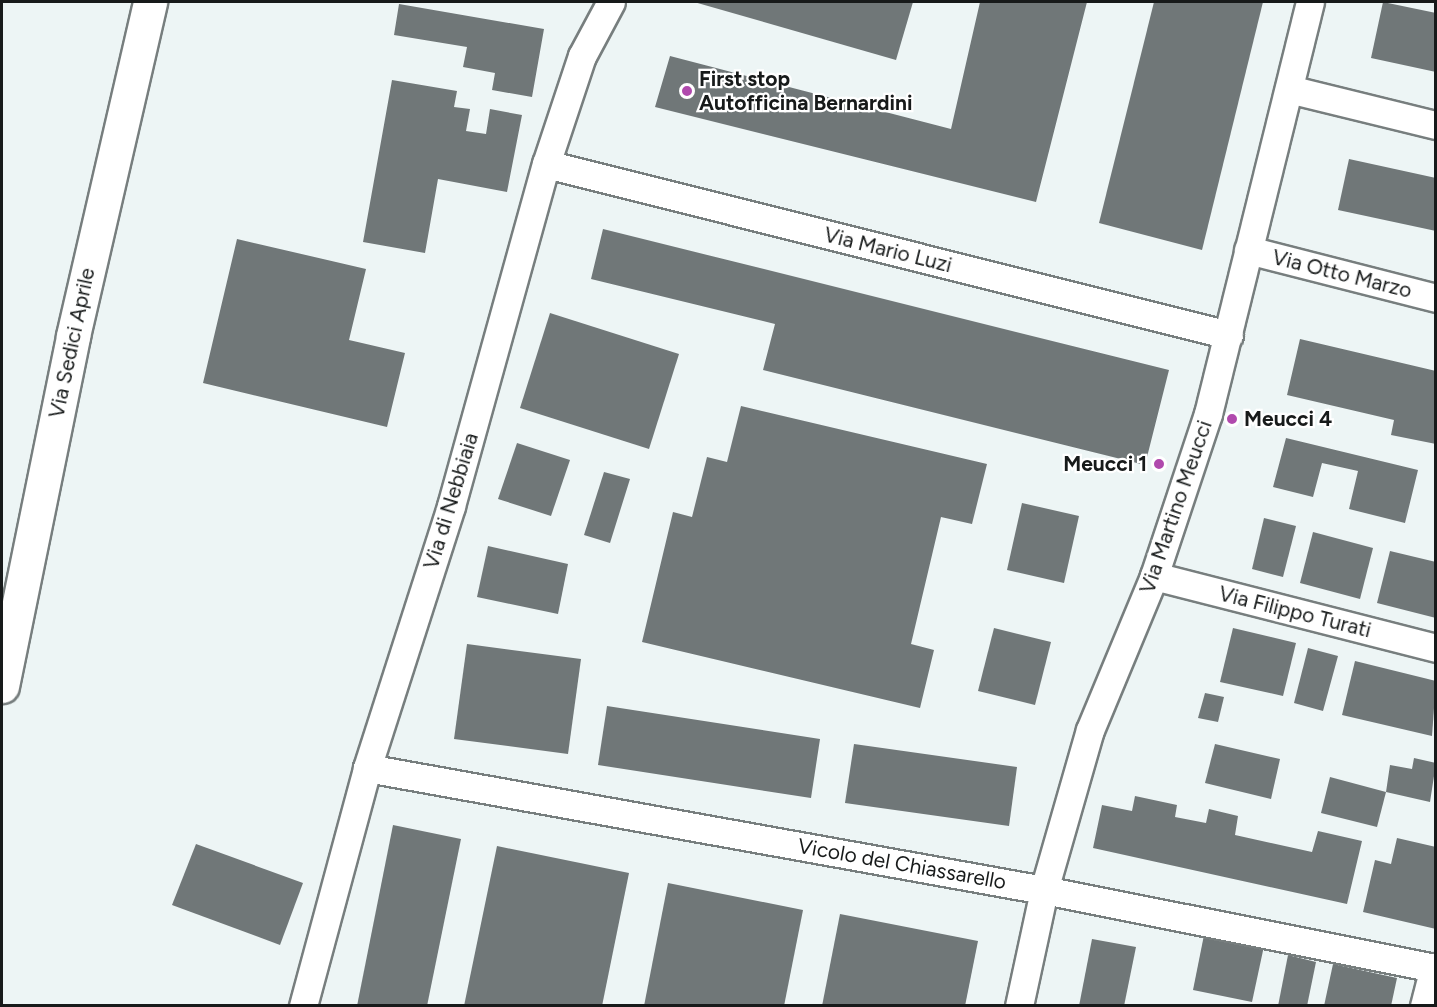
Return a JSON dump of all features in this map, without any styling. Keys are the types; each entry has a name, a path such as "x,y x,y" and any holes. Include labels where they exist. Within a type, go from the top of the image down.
{"main road":[{"name":"Via Sedici Aprile","path":"2,686 72,336 150,2"}],"street":[{"name":"Via di Nebbiaia","path":"303,1005 367,768 451,506 546,164 582,56 611,2"},
{"name":"Via Martino Meucci","path":"1020,1005 1044,890 1090,730 1154,576 1229,335 1310,2"},
{"path":"1289,89 1436,125"},
{"name":"Via Mario Luzi","path":"546,164 1229,335"},
{"name":"Via Otto Marzo","path":"1248,250 1436,298"},
{"name":"Via Filippo Turati","path":"1154,576 1436,648"},
{"name":"Vicolo del Chiassarello","path":"367,768 1044,890 1435,968"},
{"path":"1424,1005 1435,968"}],"building":[{"path":"694,2 913,2 896,60"},
{"path":"980,2 1087,2 1036,202 655,107 670,56 951,129"},
{"path":"1154,2 1263,2 1202,250 1099,223"},
{"path":"1383,2 1436,13 1436,72 1371,58"},
{"path":"399,4 544,29 532,97 492,90 495,73 463,67 467,47 394,35"},
{"path":"392,80 457,91 454,107 470,109 466,131 486,134 490,109 522,115 507,192 438,179 425,253 363,242"},
{"path":"1349,159 1436,178 1436,231 1338,210"},
{"path":"603,229 1169,370 1145,465 763,370 775,324 591,279"},
{"path":"237,239 366,269 349,340 405,353 387,427 203,383"},
{"path":"550,313 679,354 649,449 520,408"},
{"path":"1300,339 1436,371 1436,444 1391,435 1394,420 1287,395"},
{"path":"741,406 987,464 972,524 941,517 911,644 934,650 920,708 642,642 673,512 692,517 707,457 727,462"},
{"path":"1286,438 1418,470 1405,523 1349,509 1358,471 1322,463 1313,497 1273,487"},
{"path":"517,443 570,460 551,516 498,499"},
{"path":"604,472 630,479 610,543 584,535"},
{"path":"1022,503 1079,516 1064,583 1007,570"},
{"path":"1264,518 1296,526 1283,577 1252,569"},
{"path":"1313,532 1373,548 1360,599 1300,583"},
{"path":"488,546 568,564 558,614 477,597"},
{"path":"1390,551 1436,562 1436,618 1377,603"},
{"path":"994,628 1051,642 1035,705 978,691"},
{"path":"1233,628 1296,643 1283,696 1220,682"},
{"path":"467,644 581,659 568,754 454,739"},
{"path":"1308,648 1338,656 1323,711 1294,703"},
{"path":"1355,661 1436,681 1432,736 1342,715"},
{"path":"1205,693 1224,697 1218,722 1198,718"},
{"path":"607,706 820,739 811,798 598,765"},
{"path":"854,744 1017,767 1009,826 845,803"},
{"path":"1215,744 1280,759 1271,799 1205,783"},
{"path":"1414,758 1436,763 1430,802 1386,792 1390,765 1412,769"},
{"path":"1330,777 1386,792 1377,827 1321,813"},
{"path":"1135,796 1177,805 1175,817 1206,823 1209,809 1238,816 1235,835 1312,852 1318,831 1362,841 1347,904 1093,848 1102,805 1132,811"},
{"path":"393,825 461,839 427,1006 357,1006"},
{"path":"1397,838 1436,847 1436,929 1363,912 1375,860 1391,864"},
{"path":"196,844 303,883 280,945 172,905"},
{"path":"497,846 629,873 602,1006 464,1006"},
{"path":"668,883 803,910 784,1006 644,1006"},
{"path":"840,914 978,941 965,1006 822,1006"},
{"path":"1204,935 1264,946 1252,1002 1193,990"},
{"path":"1092,939 1136,947 1124,1006 1079,1006"},
{"path":"1288,955 1316,962 1307,1006 1278,1006"},
{"path":"1333,964 1397,978 1391,1006 1324,1006"}],"place":[{"name":"First stop Autofficina Bernardini","path":"687,91"},
{"name":"Meucci 4","path":"1232,419"},
{"name":"Meucci 1","path":"1159,464"}]}
